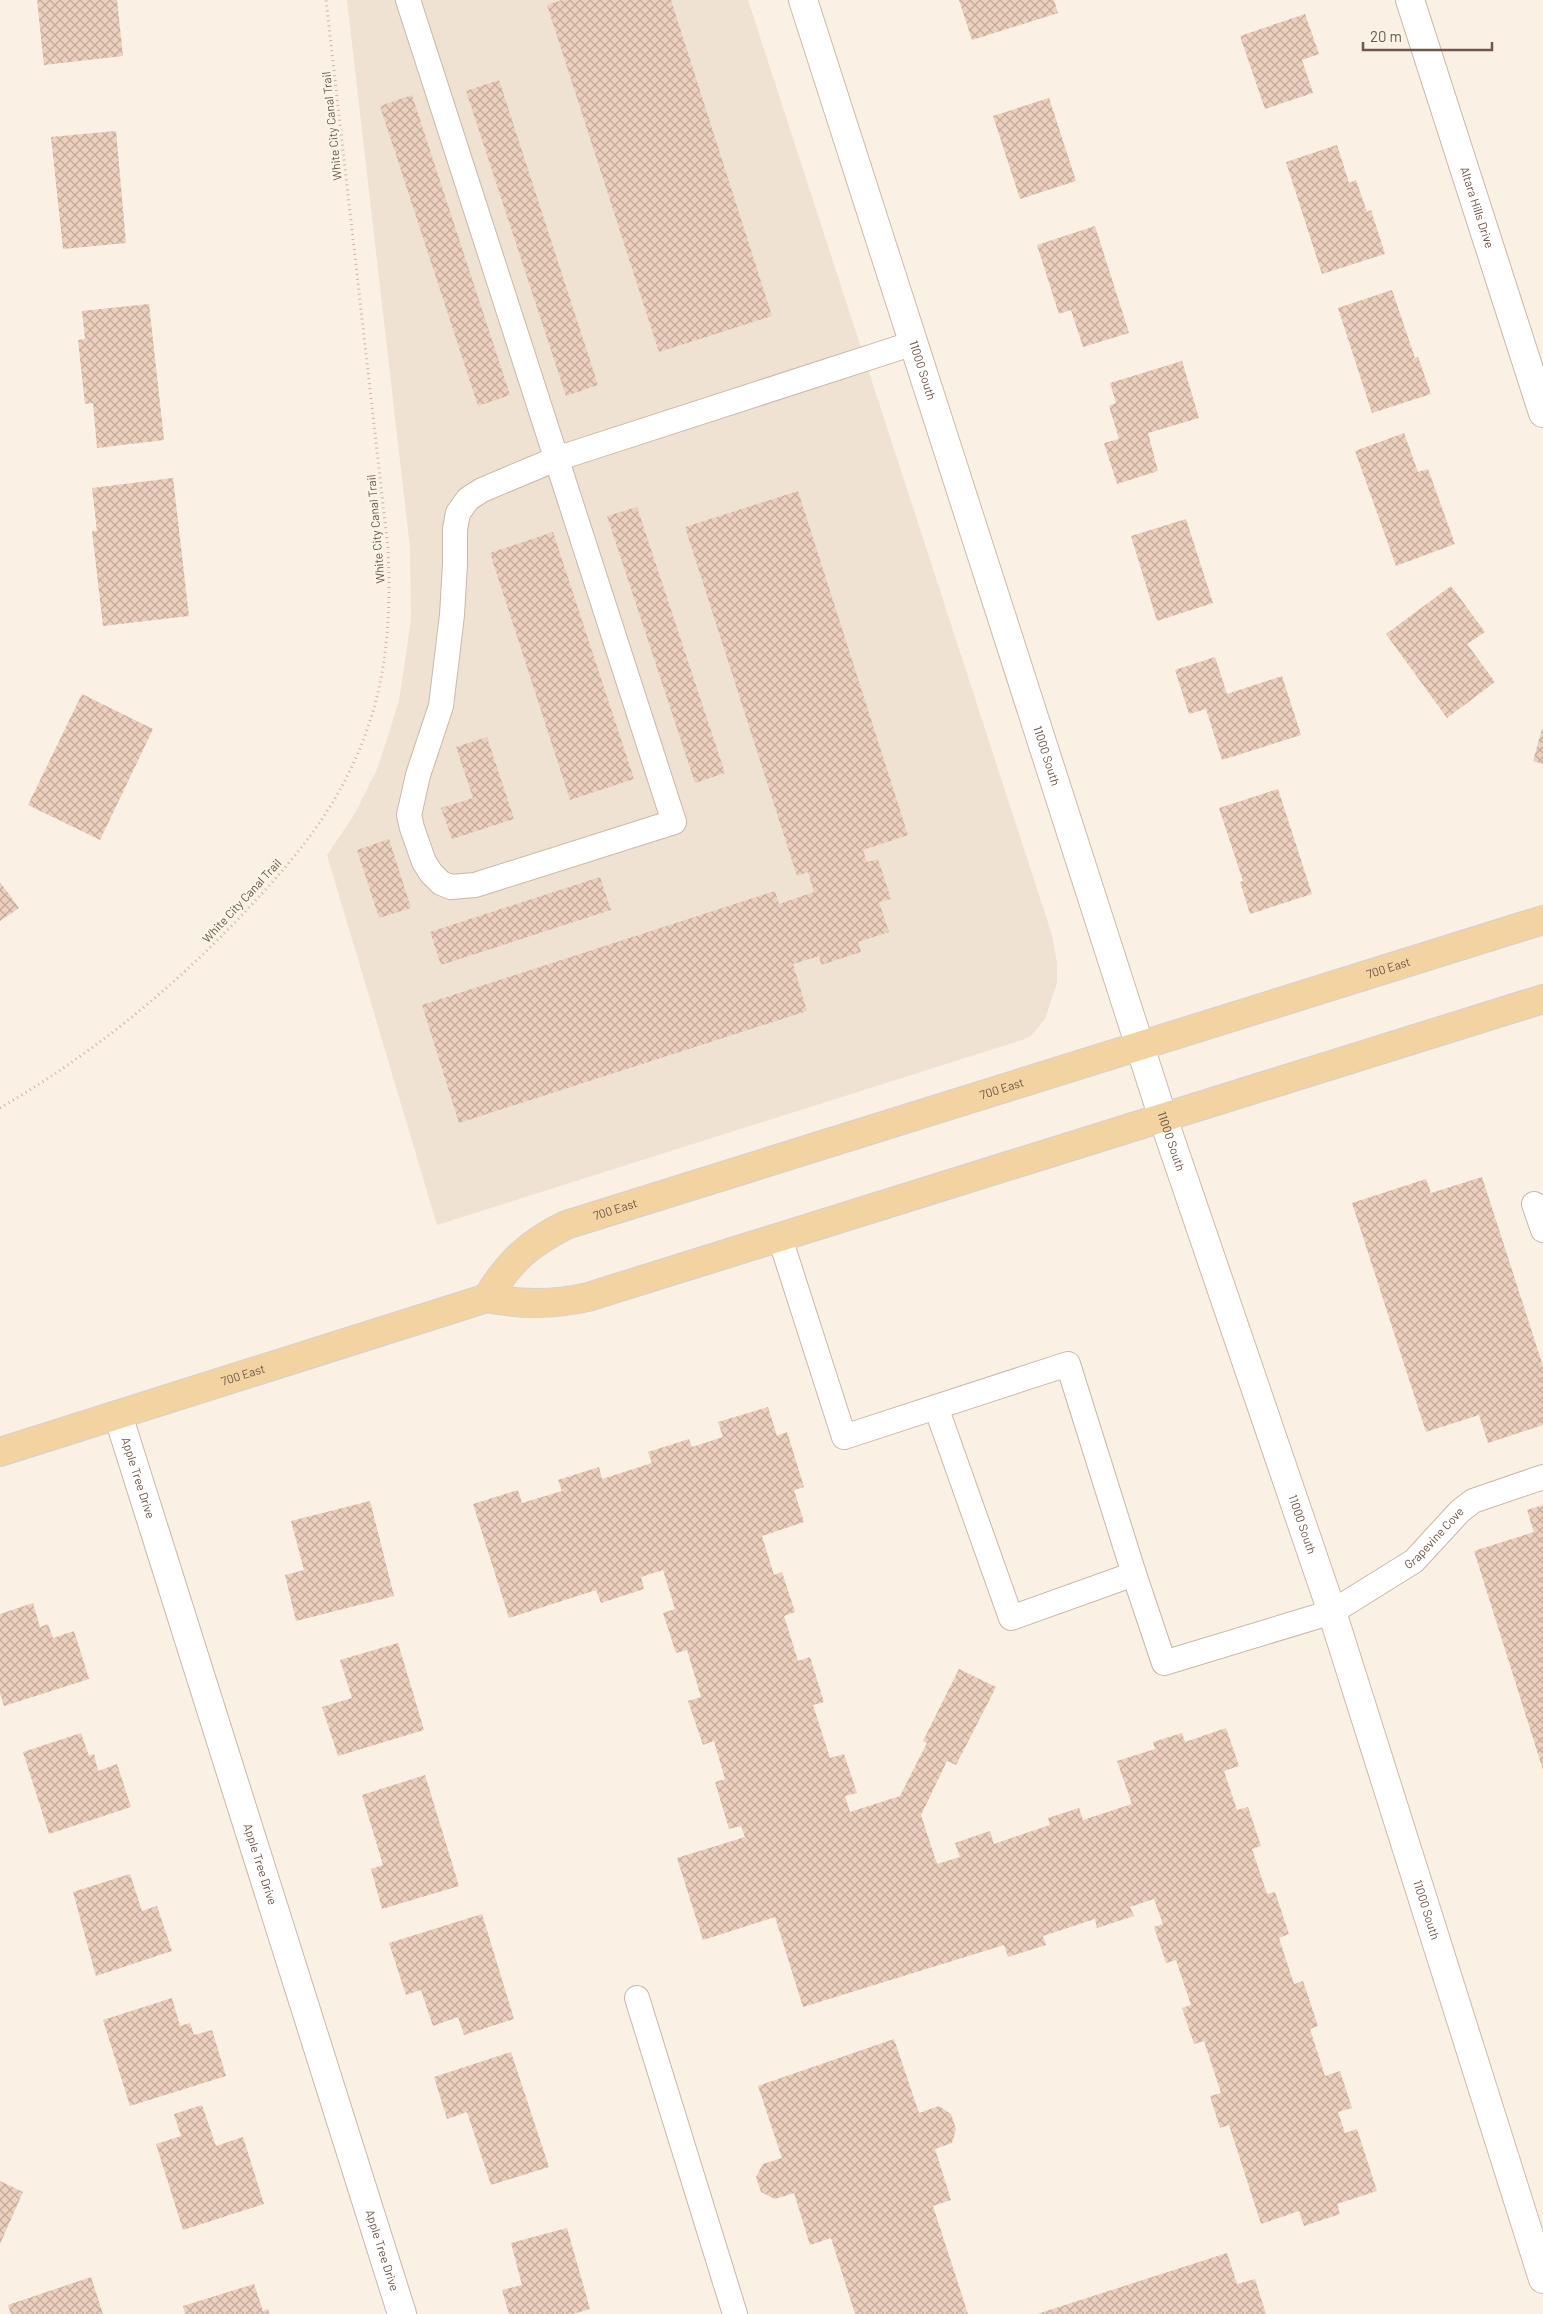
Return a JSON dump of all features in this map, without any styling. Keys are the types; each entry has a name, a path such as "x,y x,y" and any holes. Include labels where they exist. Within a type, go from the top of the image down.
{"main road":[{"name":"700 East","path":"487,1298 501,1275 520,1254 542,1237 566,1225 1543,920"},
{"name":"700 East","path":"0,1452 487,1298 536,1305 588,1297 1543,999"}],"street":[{"name":"11000 South","path":"803,0 1163,1118 1332,1612 1543,2279"},
{"name":"Altara Hills Drive","path":"1410,0 1543,413"},
{"name":"Apple Tree Drive","path":"118,1415 402,2314"}],"lane":[{"path":"408,0 556,459 674,822 475,885 451,887 441,883 424,862 409,815 418,775 441,706 452,615 455,564 454,529 458,513 468,499 482,490 556,459 914,343"},
{"path":"1534,1204 1543,1230"},
{"path":"780,1238 844,1437 936,1407 1068,1364 1134,1574 1011,1618 936,1407"},
{"name":"Grapevine Cove","path":"1134,1574 1164,1663 1332,1612 1414,1562 1460,1511 1473,1501 1543,1477"},
{"path":"637,1998 735,2314"}],"path":[{"name":"White City Canal Trail","path":"0,1108 38,1086 99,1044 157,998 211,948 296,856 326,814 351,769 368,727 380,683 388,639 390,594 388,548 326,0"}],"shaded area":[{"path":"347,0 748,0 1052,935 1057,963 1057,983 1045,1019 1031,1036 437,1225 327,855 354,815 378,767 399,701 411,620 410,548"}],"building":[{"path":"37,0 117,0 123,56 44,65"},
{"path":"562,0 671,0 772,316 659,352 547,5"},
{"path":"959,0 1054,0 1058,13 972,40"},
{"path":"1305,14 1319,54 1302,60 1313,93 1265,109 1240,36"},
{"path":"499,80 598,385 566,396 466,91"},
{"path":"412,95 510,395 478,406 380,106"},
{"path":"1049,98 1076,181 1020,199 993,116"},
{"path":"116,131 126,243 63,249 51,137"},
{"path":"1337,145 1349,183 1356,180 1367,212 1371,210 1385,254 1322,274 1286,162"},
{"path":"1095,226 1129,333 1083,347 1071,310 1059,314 1037,245"},
{"path":"1392,290 1415,358 1418,357 1431,394 1372,413 1338,308"},
{"path":"149,304 164,440 97,448 93,403 85,404 78,340 85,339 82,311"},
{"path":"1182,361 1199,418 1148,433 1158,471 1117,484 1104,443 1119,439 1109,406 1116,403 1110,383"},
{"path":"1404,433 1418,472 1428,469 1455,544 1396,566 1355,451"},
{"path":"173,478 189,616 103,626 92,531 97,531 92,488"},
{"path":"798,491 908,835 863,850 867,862 878,859 891,899 879,902 889,932 858,942 861,952 821,965 819,956 793,964 807,1011 459,1123 422,1005 775,891 779,904 814,892 808,872 797,876 685,527"},
{"path":"637,507 725,773 695,783 607,516"},
{"path":"1186,519 1213,603 1157,621 1131,536"},
{"path":"553,532 634,779 570,800 490,553"},
{"path":"1451,586 1485,632 1467,644 1495,682 1447,718 1386,634"},
{"path":"1215,657 1227,694 1282,676 1301,735 1222,760 1206,709 1189,714 1175,670"},
{"path":"82,694 153,729 100,840 28,805"},
{"path":"1543,729 1543,764 1533,761"},
{"path":"487,737 514,819 452,839 441,808 473,798 456,747"},
{"path":"1278,789 1312,894 1250,914 1240,882 1243,881 1219,808"},
{"path":"389,839 411,908 379,918 357,850"},
{"path":"600,877 611,910 441,965 430,932"},
{"path":"0,882 19,908 0,921"},
{"path":"1482,1177 1543,1366 1543,1425 1488,1443 1479,1415 1426,1432 1352,1203 1426,1179 1431,1193"},
{"path":"768,1407 777,1436 787,1432 804,1487 794,1490 804,1522 762,1536 774,1575 782,1572 795,1612 784,1616 798,1661 810,1657 824,1702 813,1705 830,1758 844,1754 857,1793 845,1796 850,1812 900,1796 927,1743 923,1741 959,1669 996,1687 956,1765 947,1761 921,1815 937,1864 960,1857 955,1843 990,1831 994,1844 1050,1825 1048,1818 1079,1808 1083,1820 1132,1804 1117,1761 1155,1749 1153,1742 1182,1733 1185,1742 1226,1728 1239,1766 1224,1771 1237,1810 1248,1807 1261,1846 1252,1849 1267,1894 1275,1892 1289,1934 1279,1938 1294,1984 1303,1981 1318,2026 1310,2029 1325,2076 1340,2071 1352,2108 1338,2112 1345,2133 1357,2129 1377,2191 1337,2204 1340,2214 1304,2226 1299,2211 1261,2224 1229,2125 1220,2128 1210,2096 1221,2093 1204,2041 1194,2044 1182,2008 1191,2005 1176,1960 1166,1963 1154,1927 1163,1924 1154,1899 1130,1907 1134,1916 1097,1928 1095,1919 1043,1936 1046,1945 1008,1957 1004,1945 803,2007 775,1917 703,1940 677,1858 745,1837 741,1826 729,1829 715,1782 725,1779 714,1741 703,1745 688,1701 701,1697 687,1650 676,1653 663,1613 675,1609 663,1570 641,1577 644,1589 601,1603 596,1590 509,1618 473,1504 518,1490 522,1503 562,1491 558,1480 599,1467 602,1479 652,1463 648,1452 689,1439 692,1447 723,1437 718,1422"},
{"path":"370,1501 394,1596 296,1621 285,1575 304,1570 291,1521"},
{"path":"1543,1505 1543,1770 1474,1551 1534,1532 1527,1510"},
{"path":"33,1603 40,1627 48,1624 53,1638 74,1631 89,1679 4,1706 0,1693 0,1614"},
{"path":"398,1643 424,1730 338,1756 322,1707 352,1698 340,1660"},
{"path":"81,1733 89,1756 94,1754 98,1771 117,1764 131,1807 49,1834 23,1752"},
{"path":"425,1775 459,1886 382,1909 371,1869 383,1865 362,1795"},
{"path":"130,1874 142,1911 157,1906 172,1951 96,1976 73,1892"},
{"path":"482,1914 514,2019 464,2035 458,2017 433,2026 421,1990 406,1995 389,1943"},
{"path":"172,1998 180,2026 190,2023 194,2035 212,2030 226,2076 130,2106 103,2020"},
{"path":"894,2039 919,2113 939,2106 951,2114 956,2129 952,2143 935,2149 951,2200 933,2206 968,2314 855,2314 831,2238 810,2245 794,2193 775,2199 761,2192 756,2177 763,2164 782,2158 758,2086"},
{"path":"511,2052 549,2167 491,2185 467,2112 447,2119 434,2077"},
{"path":"202,2105 216,2146 243,2137 264,2204 183,2230 156,2144 181,2136 174,2114"},
{"path":"0,2181 23,2192 0,2244"},
{"path":"567,2228 590,2309 573,2314 509,2314 502,2290 522,2285 511,2243"},
{"path":"1227,2253 1237,2284 1255,2279 1266,2314 1037,2314"},
{"path":"91,2277 103,2314 11,2314 8,2305"},
{"path":"254,2284 263,2311 268,2309 270,2314 185,2314 183,2306"}]}
